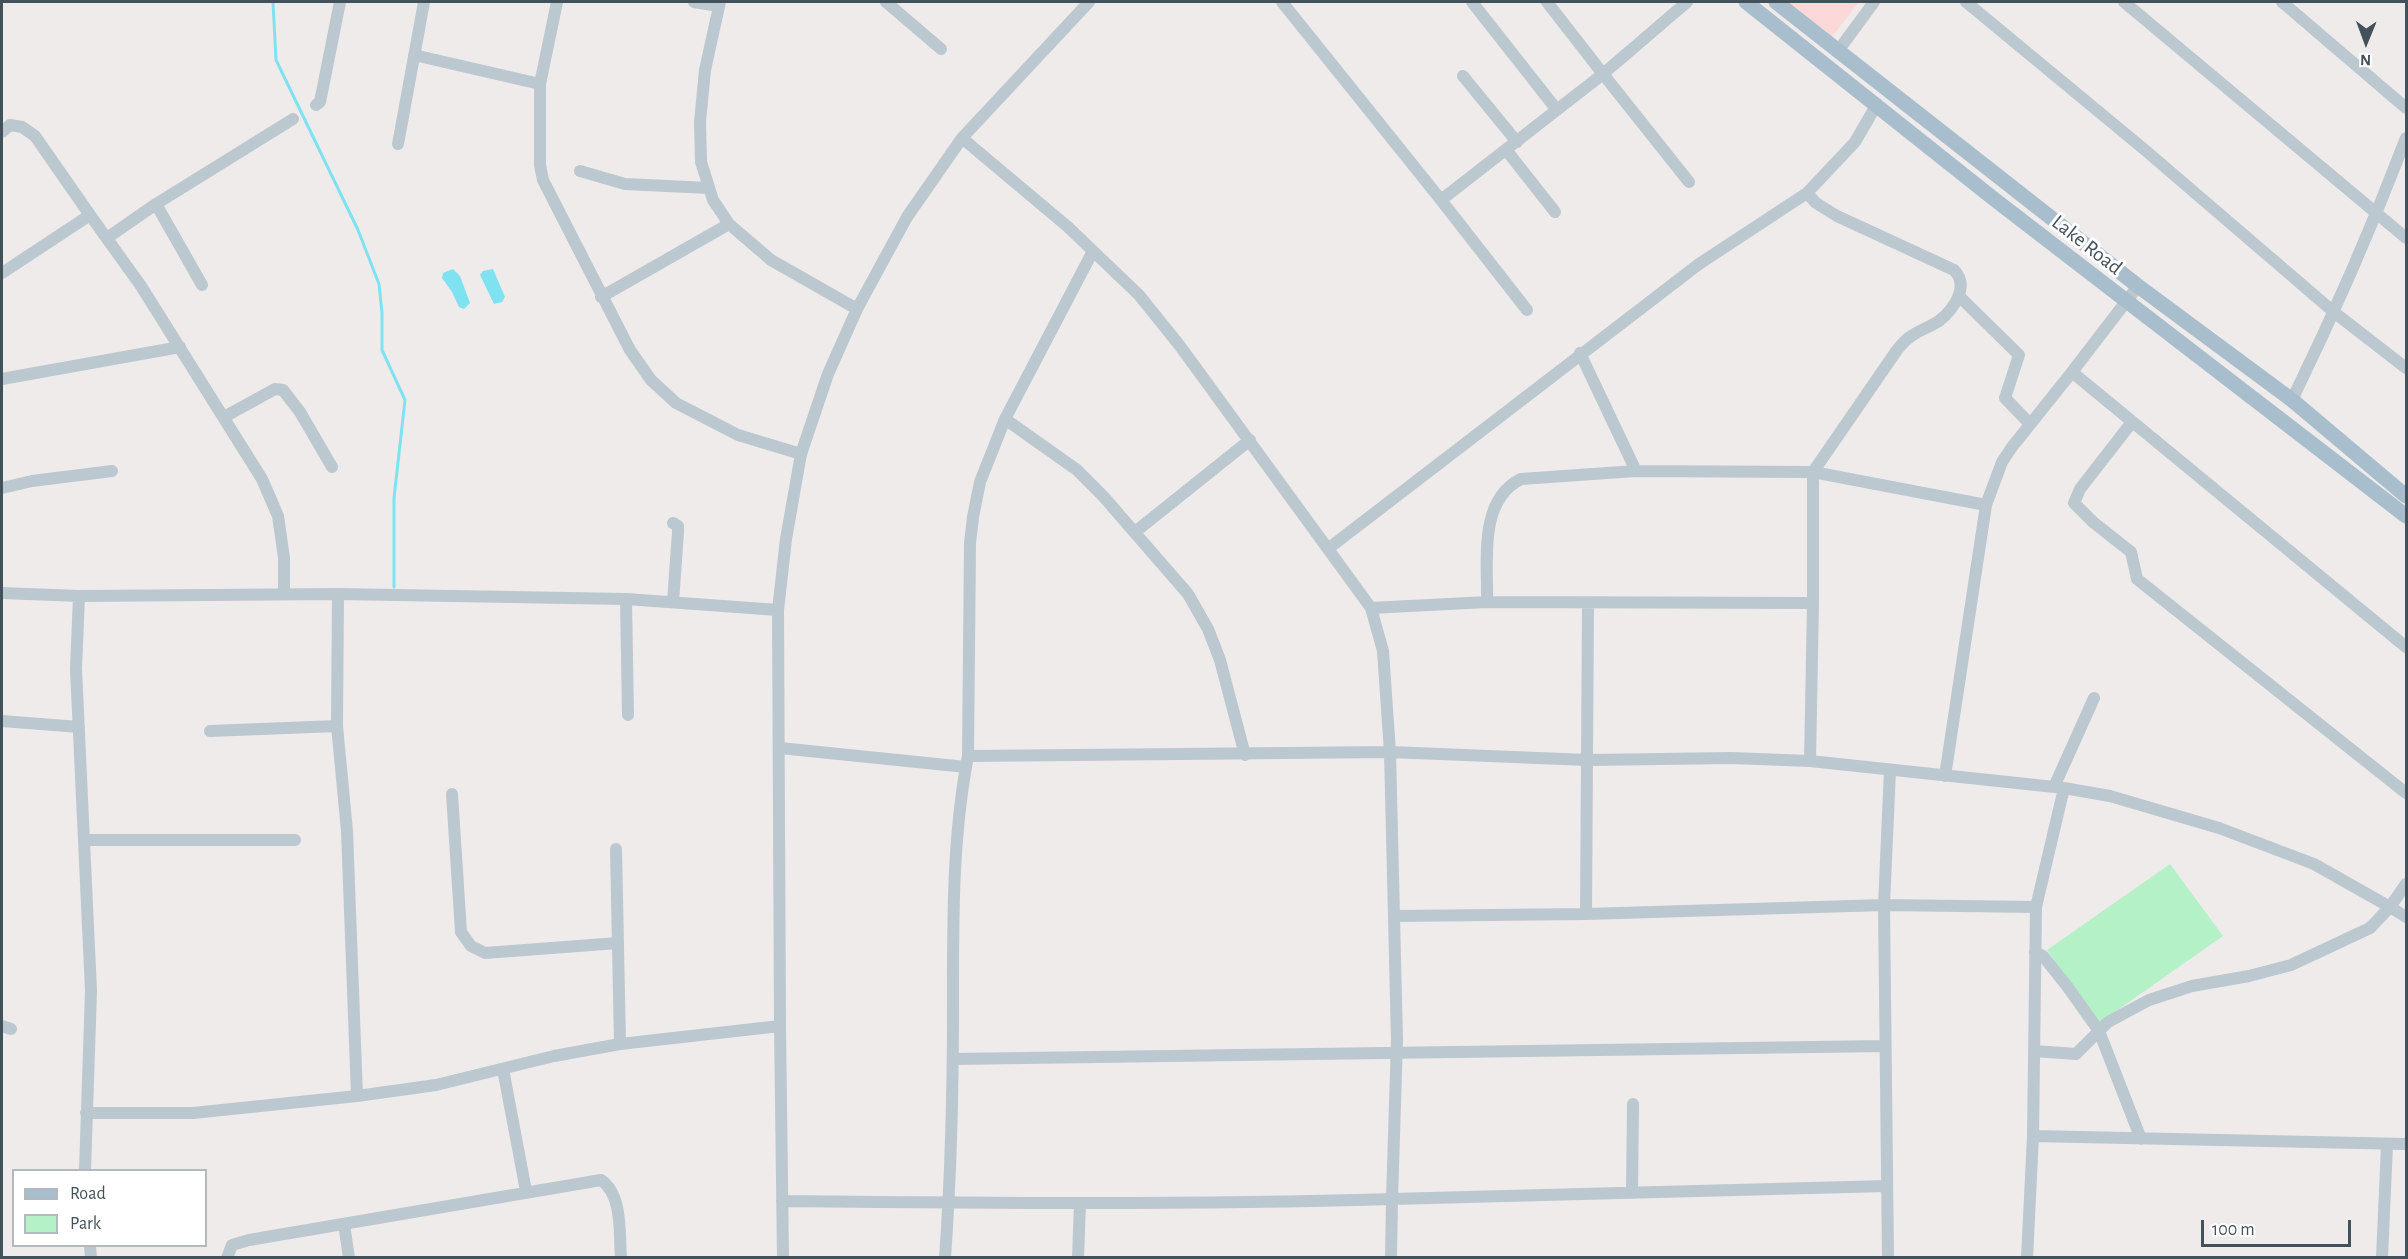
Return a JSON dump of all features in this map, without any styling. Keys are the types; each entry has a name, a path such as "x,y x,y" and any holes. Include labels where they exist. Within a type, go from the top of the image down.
{"main road":[{"name":"Lake Road","path":"1746,2 1994,199 2406,516"},
{"name":"Lake Road","path":"1776,2 2138,286 2292,400 2406,496"}],"street":[{"path":"316,105 320,102 340,2"},
{"path":"398,144 424,2"},
{"path":"556,2 540,84 540,165 543,180 630,350 646,373 676,403 738,435 801,454"},
{"path":"694,2 720,4 705,70 700,122 701,162 713,200 729,224 771,260 857,309"},
{"path":"886,2 941,49"},
{"path":"783,1257 778,610 786,539 801,454 828,374 857,309 907,217 962,138 1089,2"},
{"path":"1282,2 1527,310"},
{"path":"1472,2 1557,110"},
{"path":"1547,2 1689,182"},
{"path":"1441,200 1603,74 1686,2"},
{"path":"1838,51 1874,2"},
{"path":"1966,2 2145,150 2335,313 2406,368"},
{"path":"2124,2 2406,238"},
{"path":"2282,2 2406,108"},
{"path":"414,55 540,84"},
{"path":"1463,76 1555,212"},
{"path":"1329,548 1580,353 1699,264 1807,193 1855,142 1877,104"},
{"path":"107,237 294,119"},
{"path":"4,125 22,127 35,136 107,237 180,346 262,478 278,516 284,558 284,594"},
{"path":"962,138 1068,227 1139,296 1180,346 1371,608 1383,651 1395,916 1397,1051 1391,1257"},
{"path":"2292,400 2335,313 2378,214 2406,138"},
{"path":"580,171 625,184 709,188"},
{"path":"1807,193 1837,216 1954,270 1962,281 1959,296 1939,320 1911,336 1897,350 1813,472 1814,603 1810,760"},
{"path":"156,204 202,285"},
{"path":"2,273 90,215"},
{"path":"602,297 729,224"},
{"path":"945,1257 953,1059 954,870 967,761 970,543 973,517 980,482 1005,419 1093,251"},
{"path":"1945,776 1986,505 2002,462 2138,286"},
{"path":"1959,296 2019,356 2005,398 2030,424"},
{"path":"2,379 180,346"},
{"path":"1580,353 1636,471"},
{"path":"2072,372 2406,647"},
{"path":"224,417 275,389 283,390 300,412 332,467"},
{"path":"1005,419 1077,470 1103,496 1188,594 1208,629 1228,689 1245,755"},
{"path":"2132,422 2080,489 2074,503 2093,522 2131,552 2135,575 2141,582 2406,793"},
{"path":"1135,532 1250,441"},
{"path":"2,488 32,481 112,471"},
{"path":"1487,602 1489,525 1499,497 1510,484 1521,478 1636,471 1813,472 1986,505"},
{"path":"673,602 678,532 678,526 674,523"},
{"path":"2,593 79,596 338,594 626,600 778,610"},
{"path":"338,594 337,726 347,831 357,1096"},
{"path":"79,596 76,669 91,991 85,1169"},
{"path":"626,600 628,716"},
{"path":"1371,608 1487,602 1814,603"},
{"path":"1586,914 1588,603"},
{"path":"2027,1257 2033,1136 2036,907 2059,788 2094,698"},
{"path":"2,721 79,727"},
{"path":"210,731 337,726"},
{"path":"780,748 967,761 1389,752 1588,760 1731,758 1810,760 2059,788 2110,796 2219,828 2314,864 2406,917"},
{"path":"1888,1257 1884,905 1890,770"},
{"path":"452,794 461,932 471,946 485,953 618,943"},
{"path":"84,840 295,840"},
{"path":"616,849 620,1044"},
{"path":"2034,1051 2076,1054 2108,1022 2149,1000 2192,986 2249,976 2291,965 2370,928 2390,907 2406,884"},
{"path":"1395,916 1586,914 1884,905 2036,907"},
{"path":"2035,952 2043,956 2061,978 2099,1031 2141,1139"},
{"path":"86,1113 193,1113 357,1096 436,1085 554,1056 620,1044 780,1026"},
{"path":"953,1059 1397,1051 1885,1046"},
{"path":"503,1069 526,1191"},
{"path":"1632,1193 1633,1104"},
{"path":"2033,1136 2406,1144"},
{"path":"2382,1257 2387,1145"},
{"path":"226,1257 232,1245 526,1191 601,1180 610,1186 617,1211 621,1257"},
{"path":"782,1201 1267,1202 1887,1186"},
{"path":"1078,1257 1080,1203"},
{"path":"344,1224 349,1257"}],"shaded area":[{"path":"1783,2 1859,2 1831,38"}],"green space":[{"path":"2170,864 2223,936 2099,1023 2047,950"}],"water":[{"path":"453,269 460,276 470,303 464,309 459,307 442,278 443,273"},
{"path":"493,269 505,297 502,302 494,304 480,275 483,271"}],"waterway":[{"path":"273,2 276,60 358,230 379,284 382,350 405,400 394,498 394,587"}]}
